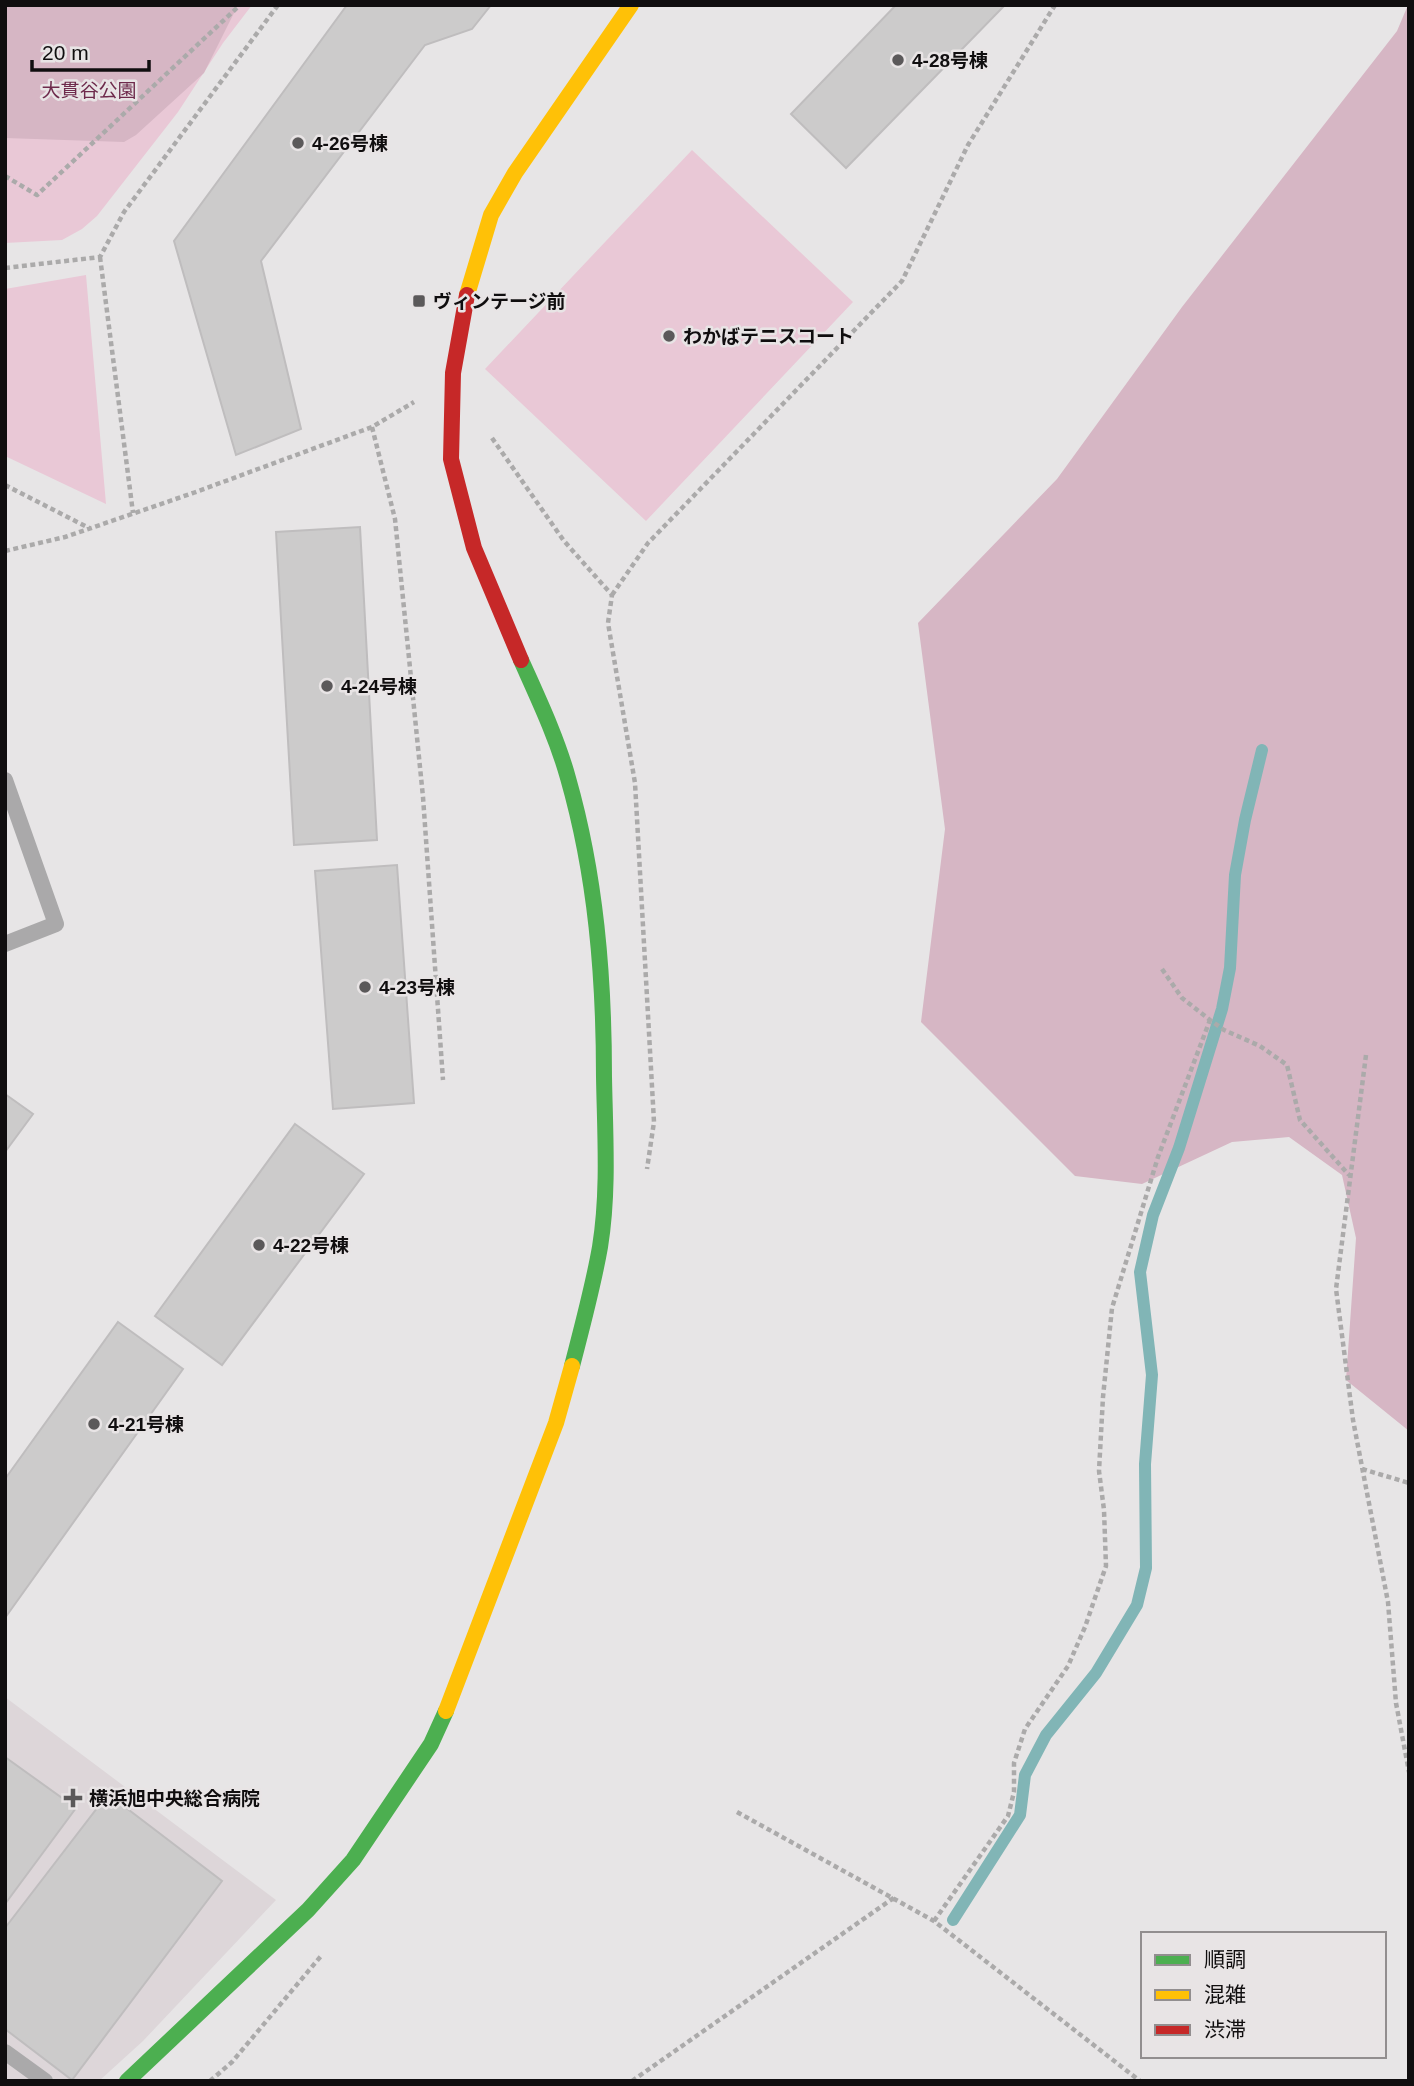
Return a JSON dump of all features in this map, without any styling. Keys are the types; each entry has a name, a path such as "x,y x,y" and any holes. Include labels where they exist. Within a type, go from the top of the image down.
{"street":[{"path":"127,2081 308,1910 353,1860 431,1744 454,1695 556,1423 587,1310 600,1245 605,1179 604,1024 597,916 588,862 568,777 541,704 512,642 474,548 451,459 453,373 462,315 491,215 514,173 631,5"}],"lane":[{"path":"5,780 56,924 5,944"},
{"path":"5,2052 45,2081"}],"path":[{"path":"5,176 37,195 240,5"},
{"path":"133,513 100,257 124,212 278,5"},
{"path":"646,1176 654,1122 635,796 608,623 612,595 648,543 902,281 968,145 1055,5"},
{"path":"5,268 100,257"},
{"path":"5,551 65,537 372,427 414,402"},
{"path":"372,427 395,519 423,797 443,1080"},
{"path":"485,429 564,541 612,595"},
{"path":"5,485 90,528"},
{"path":"1162,970 1182,998 1210,1020 1224,1030 1260,1046 1287,1065 1300,1120 1350,1175"},
{"path":"934,1921 1008,1816 1014,1792 1014,1763 1025,1729 1068,1665 1085,1627 1106,1566 1104,1510 1099,1471 1112,1308 1158,1157 1210,1020"},
{"path":"1366,1055 1336,1289 1353,1420 1388,1602 1396,1703 1409,1772"},
{"path":"1362,1469 1409,1483"},
{"path":"737,1812 895,1897 934,1921 1140,2081"},
{"path":"632,2081 895,1897"},
{"path":"209,2081 232,2062 329,1946"}],"shaded area":[{"name":"横浜旭中央総合病院","path":"5,1697 276,1900 143,2041 99,2081 5,2081"}],"green space":[{"name":"大貫谷公園","path":"5,5 252,5 223,43 178,112 97,216 82,229 62,240 5,243"},
{"name":"大貫谷公園","path":"5,5 238,5 204,73 136,135 124,142 5,138"},
{"path":"1408,5 1409,1431 1346,1380 1356,1238 1342,1175 1289,1137 1232,1142 1142,1184 1075,1176 921,1022 945,829 918,623 1057,479 1182,307 1397,31"},
{"name":"わかばテニスコート","path":"692,150 853,302 646,521 485,369"},
{"path":"86,275 106,504 5,456 5,289"}],"building":[{"name":"4-26号棟","path":"347,5 491,5 472,29 425,45 261,261 301,429 236,455 174,241"},
{"name":"4-28号棟","path":"896,5 1005,5 846,168 791,114"},
{"name":"4-24号棟","path":"360,527 377,840 294,845 276,532"},
{"name":"4-23号棟","path":"397,865 414,1103 333,1109 315,871"},
{"path":"5,1094 33,1114 5,1152"},
{"name":"4-22号棟","path":"295,1124 364,1174 222,1365 155,1316"},
{"name":"4-21号棟","path":"118,1322 183,1369 5,1618 5,1479"},
{"path":"5,1757 76,1808 5,1904"},
{"path":"108,1794 222,1881 72,2080 5,2029 5,1928"}],"waterway":[{"path":"953,1920 1020,1815 1025,1775 1046,1735 1096,1673 1137,1605 1146,1568 1145,1464 1152,1375 1140,1272 1153,1215 1179,1148 1222,1009 1230,968 1235,875 1262,750"}],"traffic: fast":[{"path":"521,660 547,718 578,815 592,889 600,964 604,1039 605,1205 597,1262 572,1366"},
{"path":"127,2081 308,1910 353,1860 431,1744 446,1711"}],"traffic: slow":[{"path":"467,295 491,215 515,173 631,5"},
{"path":"446,1711 556,1423 572,1366"}],"traffic: jam":[{"path":"467,295 453,373 451,459 474,548 521,660"}],"place":[{"name":"4-28号棟","path":"898,60"},
{"name":"4-26号棟","path":"298,143"},
{"name":"ヴィンテージ前","path":"419,301"},
{"name":"わかばテニスコート","path":"669,336"},
{"name":"4-24号棟","path":"327,686"},
{"name":"4-23号棟","path":"365,987"},
{"name":"4-22号棟","path":"259,1245"},
{"name":"4-21号棟","path":"94,1424"},
{"name":"横浜旭中央総合病院","path":"73,1798"}]}
